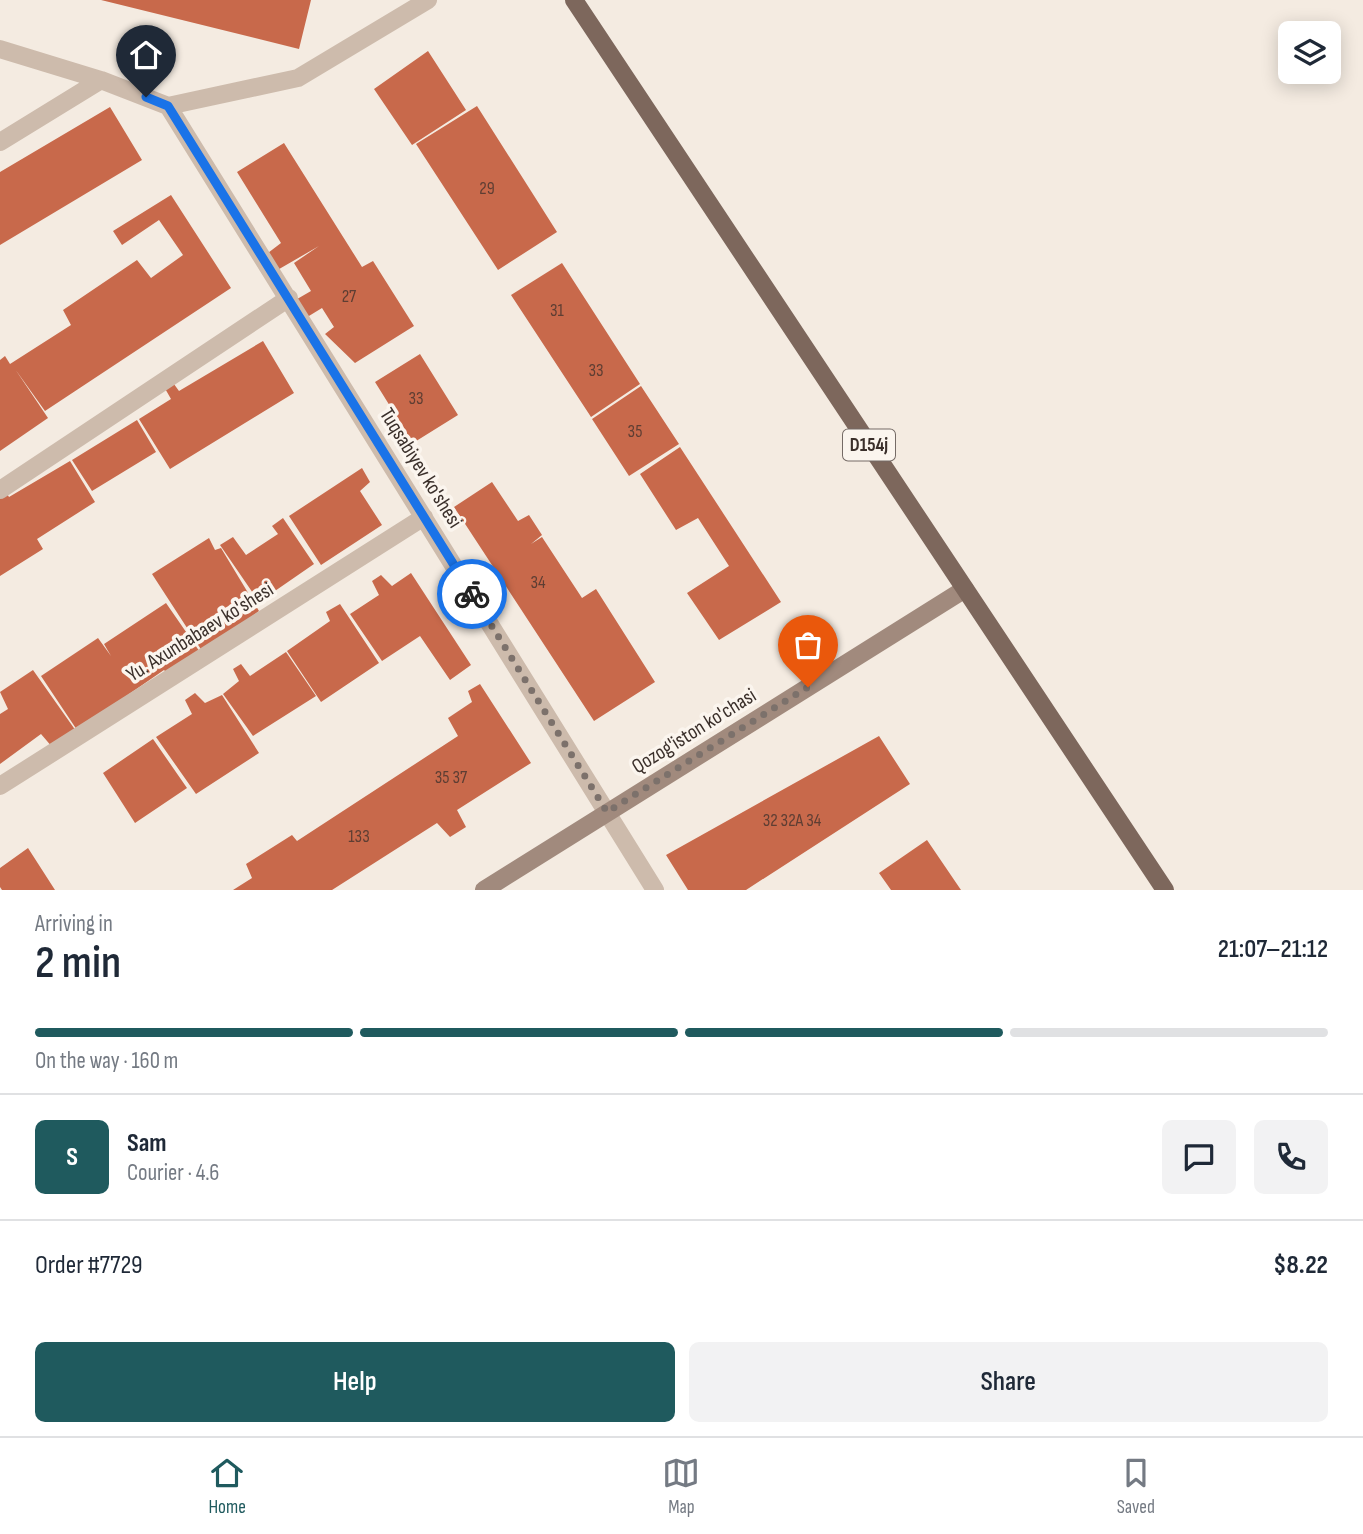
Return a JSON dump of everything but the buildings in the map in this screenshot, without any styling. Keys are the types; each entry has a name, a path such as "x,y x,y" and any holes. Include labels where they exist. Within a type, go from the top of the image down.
{"main road":[{"name":"D154j","path":"574,0 1165,890"}],"street":[{"path":"0,49 101,80 168,106 298,78 428,0"},
{"path":"0,142 101,80"},
{"name":"Tuqsabiyev ko'shesi","path":"168,106 655,890"},
{"path":"0,490 289,298"},
{"name":"Yu. Axunbabaev ko'shesi","path":"0,786 424,517"},
{"name":"Qozog'iston ko'chasi","path":"484,890 965,589"}],"way so far":[{"path":"472,594 607,812 808,687"}],"route":[{"path":"146,97 168,106 472,594"}]}
